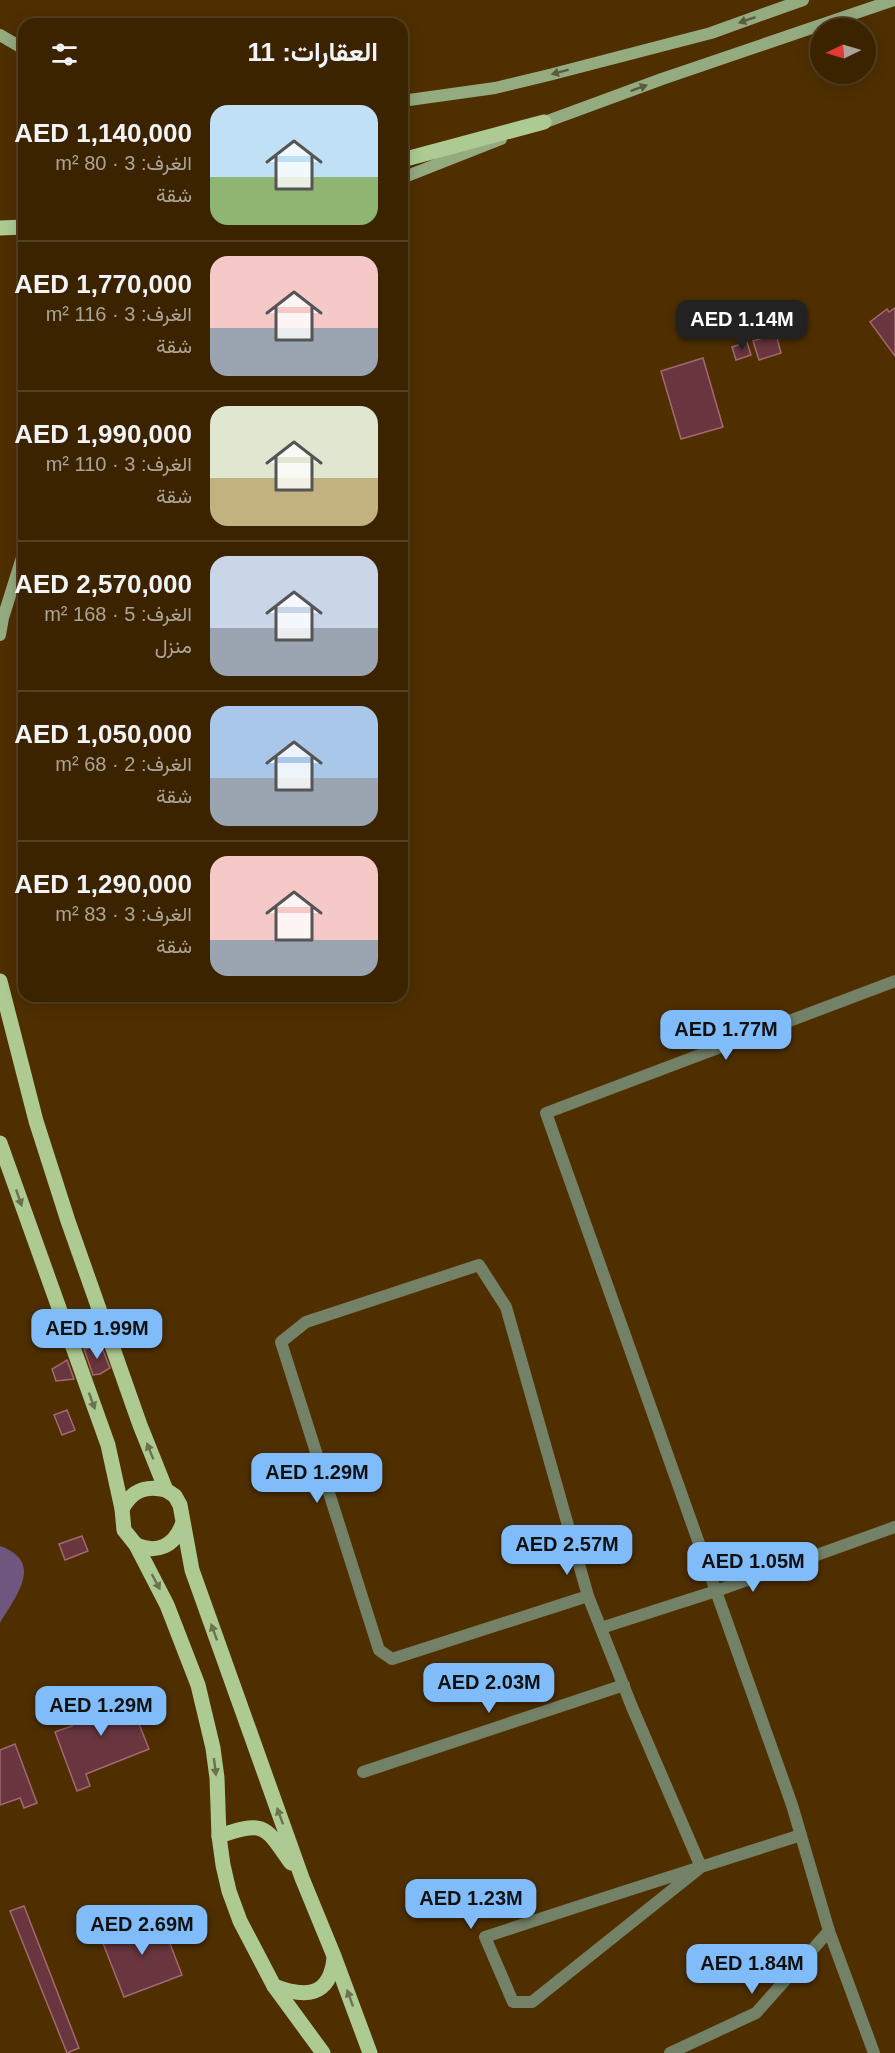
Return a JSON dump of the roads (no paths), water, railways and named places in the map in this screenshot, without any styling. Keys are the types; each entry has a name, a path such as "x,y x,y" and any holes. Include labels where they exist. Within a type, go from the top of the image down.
{"main road":[{"path":"408,158 544,122"},
{"path":"0,228 18,227"},
{"path":"0,981 36,1121 68,1221 140,1425 166,1490"},
{"path":"0,1143 108,1445 122,1509 124,1530 136,1545 167,1605 198,1685 207,1716 217,1779 219,1836 227,1882 240,1921 274,1986 323,2053"},
{"path":"122,1509 135,1492 155,1487 175,1496 180,1505 192,1570 302,1878 370,2053"},
{"path":"136,1545 145,1549 164,1547 173,1542 182,1525"},
{"path":"219,1836 242,1828 262,1828 270,1834 302,1878"},
{"path":"274,1986 303,1994 321,1988 327,1983 333,1971 334,1956"}],"street":[{"path":"408,100 495,88 549,75 711,33 803,0"},
{"path":"408,176 662,79 894,0"},
{"path":"0,35 18,46"},
{"path":"0,635 18,570"},
{"path":"874,2053 829,1931 792,1804 546,1113 895,981"},
{"path":"588,1596 392,1659 379,1650 281,1342 306,1322 479,1265 506,1307 588,1596 701,1867"},
{"path":"601,1628 716,1591 895,1527"},
{"path":"363,1772 624,1685"},
{"path":"701,1867 532,2002 513,2002 485,1936 801,1835"},
{"path":"670,2053 756,2013 829,1931"}]}
